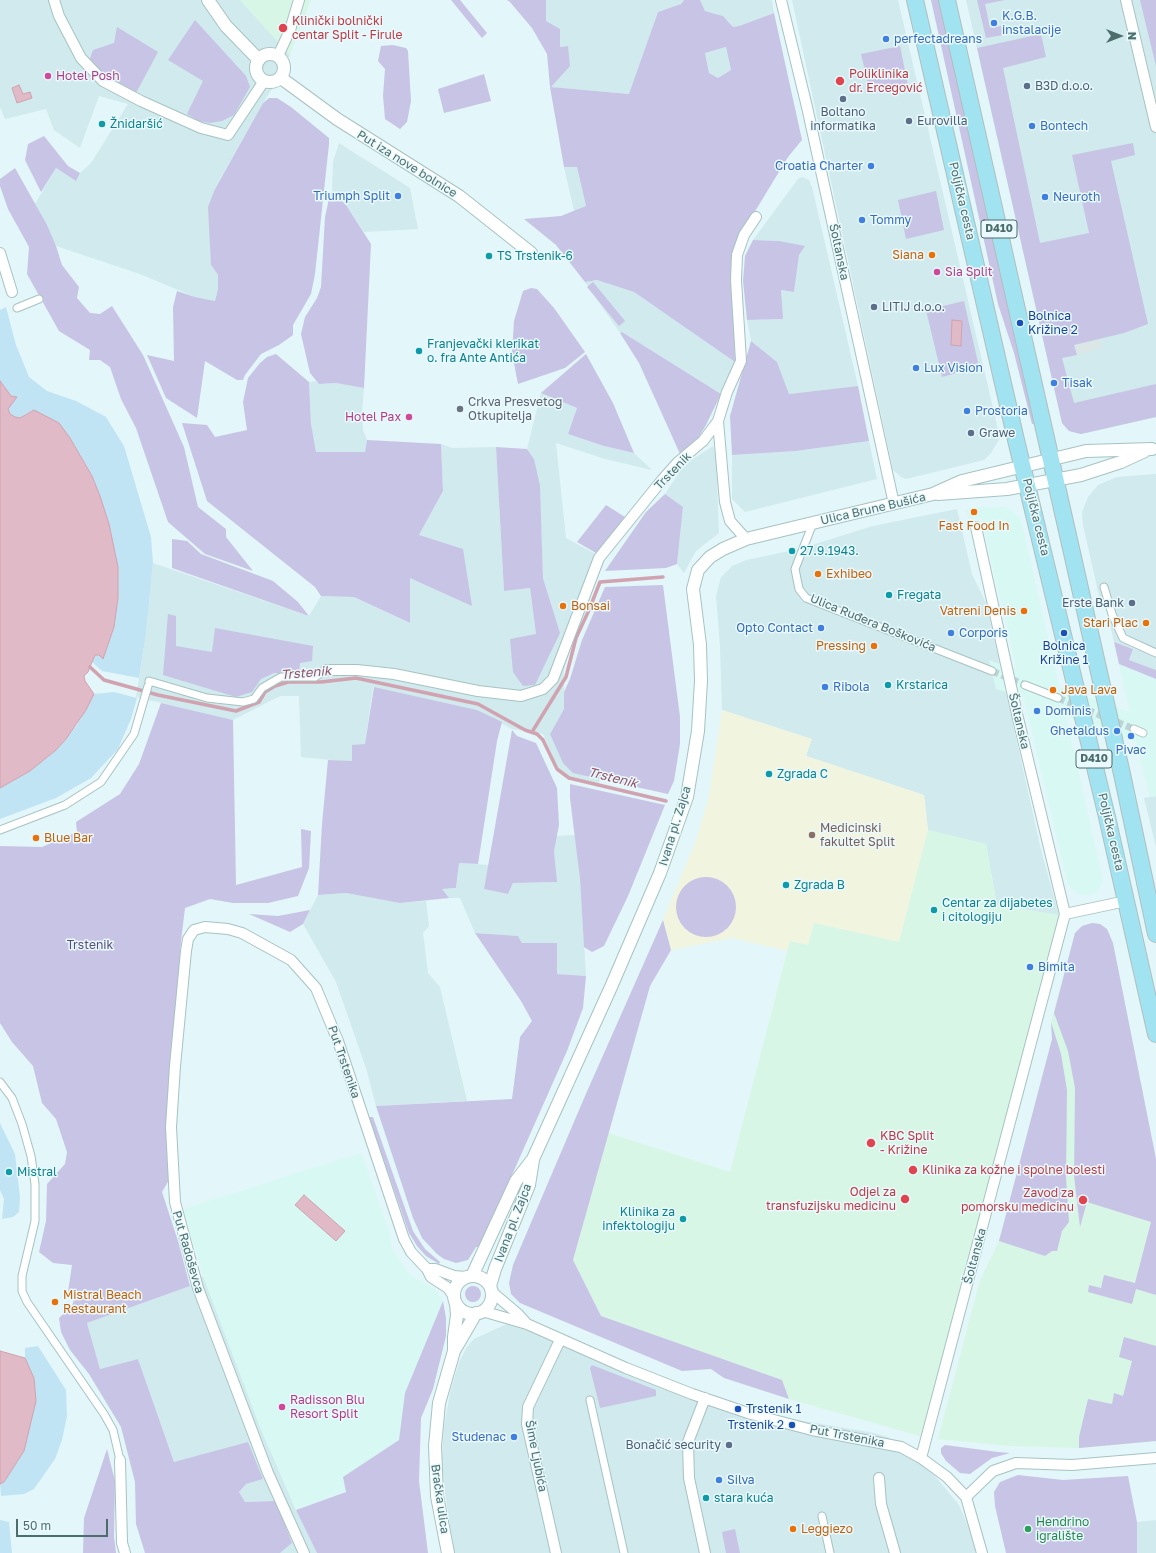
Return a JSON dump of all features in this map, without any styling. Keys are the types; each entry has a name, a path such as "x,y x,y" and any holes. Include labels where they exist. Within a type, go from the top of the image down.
{"main road":[{"name":"Poljička cesta","path":"915,0 1156,1034"},
{"name":"Poljička cesta","path":"947,0 1056,480 1156,934"}],"street":[{"path":"54,0 60,16 81,58 103,81 141,101 201,128 228,134 264,81"},
{"path":"208,0 226,26 259,60"},
{"path":"278,56 290,30 299,0"},
{"name":"Šoltanska","path":"781,0 807,107 894,504"},
{"path":"1126,0 1156,123"},
{"path":"270,54 278,56 284,66 281,78 273,82 264,81 259,77 256,70 259,60 270,54"},
{"name":"Put iza nove bolnice","path":"281,78 337,119 459,196 531,253"},
{"name":"Trstenik","path":"0,830 65,805 101,782 134,734 149,684 207,698 243,702 254,699 262,688 281,677 315,677 326,670 357,670 394,674 478,691 521,696 543,689 553,679 556,672 599,558 662,480 678,462 703,441 718,421 727,392 741,361 736,280 737,255 744,235 756,217"},
{"path":"0,253 12,292"},
{"path":"17,308 39,299"},
{"name":"Trstenik","path":"718,421 725,502 730,521 746,540"},
{"name":"Ulica Brune Bušića","path":"933,494 994,491 1028,486 1100,469 1154,448"},
{"name":"Ulica Brune Bušića","path":"813,523 933,494 962,481 1023,465 1086,451 1154,448"},
{"name":"Ivana pl. Zajca","path":"469,1276 516,1181 533,1159 660,873 686,797 698,731 701,681 700,645 693,589 698,570 710,557 723,549 746,540 813,523"},
{"name":"Ulica Ruđera Boškovića","path":"813,523 795,569 799,589 806,598 992,671"},
{"name":"Šoltanska","path":"921,1458 1065,914 1047,844 976,527"},
{"path":"1104,587 1112,614 1123,638 1156,653"},
{"path":"1025,685 1058,698"},
{"path":"1134,729 1143,733"},
{"path":"1065,914 1126,901"},
{"name":"Put Trstenika","path":"192,932 205,927 228,929 242,933 291,960 316,988 338,1041 404,1239 419,1262 427,1269 431,1277 448,1288 455,1300"},
{"name":"Put Radoševca","path":"192,932 186,951 175,1066 172,1127 175,1202 200,1295 268,1473 304,1553"},
{"path":"0,1082 12,1098 22,1124 31,1156 35,1184 35,1221 22,1276 22,1290 27,1302 104,1414 113,1430 120,1460 122,1543 125,1553"},
{"name":"Ivana pl. Zajca","path":"491,1289 495,1269 529,1185 533,1159"},
{"path":"427,1269 435,1269 454,1276 469,1276 482,1278 491,1289 490,1303 479,1312 465,1312 455,1300 457,1284 469,1276"},
{"name":"Put Trstenika","path":"491,1289 528,1324"},
{"name":"Bračka ulica","path":"448,1553 437,1496 435,1446 440,1403 454,1351 457,1315 455,1300"},
{"name":"Put Trstenika","path":"479,1312 528,1324 560,1340 626,1368 752,1414 805,1428 901,1448 921,1458 947,1477 966,1496"},
{"name":"Bračka ulica","path":"454,1351 479,1312"},
{"name":"Šime Ljubića","path":"556,1553 527,1424 528,1407 560,1340"},
{"path":"705,1398 688,1442 688,1449 689,1478 705,1553"},
{"path":"590,1400 624,1553"},
{"path":"982,1553 966,1496 993,1471 1016,1463 1072,1465 1156,1458"},
{"path":"879,1478 881,1504 895,1553"},
{"path":"822,1516 830,1553"}],"shaded area":[{"path":"0,0 240,0 290,55 279,78 263,103 215,188 211,265 218,275 218,289 215,301 195,297 140,274 56,246 35,204 56,168 76,181 80,173 91,163 128,104 99,96 80,148 54,130 46,109 5,119 0,107"},
{"name":"Klinički bolnički centar Split - Firule","path":"240,0 311,0 290,55"},
{"path":"546,0 684,0 681,4 658,12 630,94 550,87 568,46 560,47 546,21"},
{"path":"700,0 772,0 774,13 733,27 723,16 705,11"},
{"path":"792,0 898,0 1000,438 991,453 984,460 906,479 901,477 893,470"},
{"path":"966,0 1156,0 1156,417 1081,434 1069,431 1062,423"},
{"path":"726,47 731,70 718,78 709,73 705,53"},
{"path":"19,85 23,94 30,92 32,98 17,103 12,88"},
{"path":"339,143 410,188 418,229 364,232 346,205 332,192 333,162"},
{"path":"564,167 577,167 586,206 574,211"},
{"path":"802,177 809,180 812,187 858,386 789,394 777,362 751,341 747,320 782,319 781,290 794,292 799,255 779,241 753,240 798,179"},
{"path":"597,280 634,292 735,362 721,394 622,332 620,333 585,282"},
{"path":"952,320 962,321 961,346 951,345"},
{"path":"1100,339 1102,348 1077,355 1074,345"},
{"path":"0,381 11,396 17,397 8,409 10,414 20,418 34,410 59,423 70,438 92,476 109,524 118,567 118,598 114,627 103,659 99,655 95,655 88,672 84,676 85,681 94,694 86,710 66,739 56,750 30,771 0,788"},
{"path":"316,381 320,384 336,383 364,388 362,413 363,430 367,440 365,452 316,452 311,424 309,382"},
{"path":"541,393 577,408 568,434 604,446 634,453 652,470 605,459 556,443 566,538 605,559 576,629 564,670 564,709 550,734 606,736 599,784 571,778 558,768 543,734 512,729 477,710 373,687 365,744 352,762 301,757 299,696 280,696 233,720 136,697 146,634 153,563 309,616 321,596 354,597 409,623 410,578 419,535 443,491 441,444 452,448 496,447 504,591 530,588 536,634 560,633 543,578 541,523 534,459 527,449"},
{"path":"869,441 877,479 745,512 732,499 732,455 796,451"},
{"path":"713,446 716,456 719,533 696,551 684,573 677,564 683,507 665,494 684,465"},
{"path":"1156,474 1156,670 1129,660 1133,649 1114,642 1105,602 1099,597 1083,525 1082,512 1088,497 1098,485 1117,477"},
{"path":"981,507 1005,507 1014,512 1021,520 1059,687 1130,712 1119,664 1156,679 1156,796 1150,797 1136,742 1066,717 1103,881 1098,890 1093,894 1079,895 1068,885 1024,698 996,689 989,660 1017,670 981,517 969,520 966,510"},
{"path":"957,509 972,574 986,603 1041,850 1059,915 997,905 986,844 928,830 924,795 806,756 811,739 722,710 720,646 716,596 721,577 732,566 746,560 799,549 873,526"},
{"name":"Medicinski fakultet Split","path":"722,710 812,739 806,756 924,795 928,830 899,942 814,923 808,945 790,941 787,951 732,938 671,950 663,920 696,841 709,796"},
{"path":"1156,796 1156,847 1144,798"},
{"name":"KBC Split - Križine","path":"928,830 986,844 997,905 1059,915 981,1241 920,1436 789,1399 782,1380 601,1316 573,1260 608,1133 730,1172 790,941 808,945 814,923 899,942"},
{"path":"575,835 580,879 586,976 557,974 557,943 522,943 518,936 475,933 460,898 449,898 442,889 456,888 459,863 489,865 484,889 508,894 513,883 556,882 554,851 556,836"},
{"path":"346,893 400,903 426,901 429,926 423,933 428,973 440,987 467,1101 376,1106 366,1068 336,982 303,924 318,895"},
{"name":"Zavod za pomorsku medicinu","path":"1092,923 1100,924 1107,929 1113,943 1156,1159 1156,1441 1079,1448 1011,1446 938,1439 980,1280 999,1241 1052,1039 1051,1022 1075,933 1082,926"},
{"path":"361,1153 389,1231 392,1249 410,1275 435,1289 443,1301 405,1393 399,1440 343,1477 346,1491 296,1510 261,1430 203,1276 183,1209"},
{"path":"304,1195 345,1231 336,1241 295,1205"},
{"path":"203,1276 262,1430 296,1510 317,1553 280,1553 292,1543 276,1501 245,1502 239,1492 246,1484 263,1479 174,1462 138,1359 100,1369 87,1323 190,1286"},
{"path":"509,1323 543,1336 614,1369 710,1405 874,1433 890,1438 935,1476 959,1505 969,1528 976,1553 454,1553 444,1486 442,1458 444,1427 450,1393 459,1362 467,1347 474,1339"},
{"path":"0,1351 25,1358 34,1378 36,1401 24,1451 4,1482 0,1484"},
{"path":"1156,1520 1156,1553 1137,1553 1137,1522"}],"green space":[{"path":"451,0 460,0 487,33 482,38"},
{"path":"507,0 546,0 546,21 560,29 560,47 568,46 570,66 551,87 629,94 658,12 681,4 684,0 700,0 705,11 723,16 733,27 774,13 802,140 788,157 734,246 732,275 734,296 735,362 634,292 597,280 585,282 556,245 524,219 561,216 586,206 577,167 564,167 550,87 547,54 532,28","holes":["726,47 731,70 718,78 709,73 705,53"]},
{"path":"931,0 940,0 1037,423 1032,424 1014,353 998,304"},
{"path":"977,0 1005,0 985,4 990,28 1001,26 1003,35 986,38"},
{"path":"1140,0 1156,0 1156,66 1147,29"},
{"path":"195,20 246,76 250,87 234,115 222,121 210,123 199,121 187,114 203,81 168,60"},
{"path":"117,27 158,52 136,93 110,80 89,61 93,50 114,43"},
{"path":"1041,34 1046,57 1003,68 1040,243 1089,233 1072,155 1133,143 1135,155 1111,161 1148,324 1124,333 1074,345 1077,355 1062,358 1074,403 1156,384 1156,417 1081,434 1069,431 1062,423 977,48"},
{"path":"393,45 406,48 408,51 411,101 407,122 400,129 385,119 383,96 385,69 378,61 381,46"},
{"path":"900,46 908,85 870,93 861,54"},
{"path":"484,74 491,101 444,113 438,89"},
{"path":"269,98 277,98 291,107 329,138 315,274 311,294 293,325 293,335 279,345 261,354 245,375 243,380 237,380 205,361 197,418 166,398 147,355 174,361 173,307 177,291 195,297 215,301 218,289 218,275 211,265 208,207 215,189 263,103"},
{"path":"44,136 68,166 80,173 76,181 56,168 41,192 25,160 28,144"},
{"path":"15,168 47,225 62,265 79,287 77,298 90,313 100,314 112,306 143,355 184,447 198,507 226,529 226,537 253,571 205,554 168,522 136,428 121,399 110,367 100,360 89,360 90,350 59,331 27,274 29,247 8,209 0,186 0,179"},
{"path":"936,191 944,230 906,239 898,200"},
{"path":"332,192 346,205 371,244 364,388 336,383 319,384 310,373 301,334 305,317 317,298 321,287 325,217 330,194"},
{"path":"753,240 779,241 805,246 799,255 794,292 781,290 783,319 747,320 743,281 745,256"},
{"path":"593,282 625,321 619,326 587,287"},
{"path":"531,288 537,289 554,308 585,352 565,368 518,384 512,353 514,321 523,291"},
{"path":"964,301 979,367 942,377 926,310"},
{"path":"622,332 721,394 697,440 681,456 639,363 620,333"},
{"path":"751,341 777,362 789,394 858,386 869,441 796,451 732,455 730,416"},
{"path":"276,354 309,382 311,424 316,452 365,452 367,440 441,444 443,491 419,535 463,549 472,606 410,578 410,623 354,597 321,596 315,587 207,501 182,423 207,425 215,437 247,430 243,402 248,378 267,357"},
{"path":"586,354 613,403 634,453 604,446 568,434 577,408 541,393"},
{"path":"496,447 527,449 534,459 540,486 543,578 560,633 535,685 523,686 513,672 510,639 536,634 530,588 504,591"},
{"path":"665,494 683,507 677,564 666,568 605,571 646,512"},
{"path":"606,505 625,517 596,553 577,542"},
{"path":"172,539 187,541 201,554 273,581 298,602 309,616 172,568"},
{"path":"663,585 680,717 680,744 674,781 668,794 573,773 563,763 550,734 564,709 564,692 570,679 582,640 605,587"},
{"path":"168,614 176,616 176,646 212,652 215,628 313,646 312,661 300,663 299,673 274,673 261,679 252,692 236,697 163,675"},
{"path":"1114,642 1133,649 1129,660 1156,670 1156,679 1119,664"},
{"path":"374,687 477,710 502,722 497,741 478,864 459,863 456,888 442,889 449,898 400,903 346,893 318,895 322,824 328,760 352,761 352,745 365,744"},
{"name":"Trstenik","path":"161,703 233,720 236,885 302,867 301,829 311,831 309,868 298,896 268,903 233,903 210,899 185,908 181,941 169,1124 169,1180 162,1192 178,1241 190,1286 87,1323 100,1369 138,1359 174,1462 248,1442 263,1479 246,1484 239,1492 245,1502 276,1501 292,1543 280,1553 145,1553 136,1524 135,1482 121,1427 89,1374 70,1350 61,1332 59,1318 72,1306 75,1296 68,1292 72,1265 53,1263 39,1252 46,1221 47,1184 65,1164 67,1152 56,1119 42,1103 33,1066 12,1042 0,1023 0,846 42,847 77,832 76,822 120,794 139,764"},
{"path":"512,730 517,736 536,743 557,788 559,825 554,851 557,882 513,883 508,894 484,889"},
{"path":"570,784 665,805 628,896 604,946 592,952 584,947 580,879 570,798"},
{"path":"706,877 723,882 731,890 736,907 731,924 723,932 706,937 689,932 681,924 676,907 681,890 689,882"},
{"path":"310,910 303,924 290,932 249,914 278,916"},
{"path":"663,920 671,950 650,986 573,1260 601,1316 782,1380 789,1399 724,1378 711,1369 682,1371 520,1303 511,1294 509,1283 513,1265 585,1096"},
{"path":"1092,923 1100,924 1107,929 1113,943 1156,1159 1156,1295 1136,1289 1132,1304 1088,1292 1089,1285 1101,1288 1104,1275 1135,1283 1151,1222 1087,1202 1080,1227 1074,1176 1075,1088 1068,1051 1054,1013 1075,933 1082,926"},
{"path":"475,933 518,936 522,943 557,943 557,974 586,976 583,1008 567,1051 480,1247 476,1247 468,1260 456,1263 444,1259 437,1254 422,1238 413,1218 376,1106 512,1099 520,1037 532,1021 521,1001"},
{"path":"1051,1022 1061,1054 1067,1090 1066,1178 1069,1222 1062,1231 1057,1251 1052,1251 1045,1256 999,1241 1052,1039"},
{"path":"369,1117 373,1117 413,1231 425,1249 440,1262 439,1264 426,1256 417,1246 409,1233"},
{"path":"470,1286 476,1286 481,1291 479,1300 476,1302 470,1302 465,1297 465,1291"},
{"path":"443,1301 446,1318 446,1336 433,1389 421,1418 419,1481 428,1553 317,1553 296,1510 346,1492 343,1477 399,1440 405,1393"},
{"path":"1124,1337 1156,1346 1156,1441 1079,1448 1079,1437 1088,1399 1112,1404 1114,1393 1123,1396 1132,1361 1119,1357"},
{"path":"592,1365 656,1390 656,1396 600,1408 590,1368"},
{"path":"945,1445 1010,1453 992,1458 970,1474 960,1473 946,1461 941,1453 941,1448"},
{"path":"107,1449 115,1481 114,1536 116,1553 83,1553 84,1518"},
{"path":"1018,1475 1063,1480 1128,1476 1137,1522 1137,1553 1006,1553 995,1506 994,1492 1000,1482"},
{"path":"735,1529 740,1553 726,1553 722,1532"}],"sand":[{"path":"6,307 16,345 29,377 47,391 76,401 106,417 124,446 151,537 153,563 146,634 139,678 102,671 91,661 95,655 99,655 103,659 114,627 118,598 118,567 109,524 92,476 70,438 31,411 20,418 10,414 8,409 16,397 11,396 0,381 0,310"},
{"path":"114,692 137,698 131,719 118,749 91,778 56,798 0,819 0,788 30,771 56,750 77,725 94,694"},
{"name":"Mistral","path":"0,1123 15,1154 20,1197 19,1212 13,1217 2,1219 4,1199 0,1190"},
{"path":"38,1346 66,1390 67,1416 62,1440 55,1459 34,1489 24,1494 1,1496 0,1484 4,1482 24,1451 34,1378 25,1358 25,1348"},
{"path":"0,1520 9,1522 12,1553 0,1553"}],"waterway":[{"name":"Trstenik","path":"532,732 566,677 576,638 600,582 663,577"},
{"name":"Trstenik","path":"90,667 104,680 158,695 236,711 259,702 265,692 275,686 288,682 321,682 356,678 478,704 525,730 537,734 543,740 557,769 569,778 666,801"}],"tunnel":[{"path":"992,671 1025,685"},
{"path":"1058,698 1134,729"}],"place":[{"name":"K.G.B. instalacije","path":"994,23"},
{"name":"Klinički bolnički centar Split - Firule","path":"283,28"},
{"name":"perfectadreans","path":"886,39"},
{"name":"Hotel Posh","path":"48,76"},
{"name":"Poliklinika dr. Ercegović","path":"840,81"},
{"name":"B3D d.o.o.","path":"1027,86"},
{"name":"Boltano informatika","path":"843,99"},
{"name":"Eurovilla","path":"909,121"},
{"name":"Žnidaršić","path":"102,124"},
{"name":"Bontech","path":"1032,126"},
{"name":"Croatia Charter","path":"871,166"},
{"name":"Triumph Split","path":"398,196"},
{"name":"Neuroth","path":"1045,197"},
{"name":"Tommy","path":"862,220"},
{"name":"Siana","path":"932,255"},
{"name":"TS Trstenik-6","path":"489,256"},
{"name":"Sia Split","path":"937,272"},
{"name":"LITIJ d.o.o.","path":"874,307"},
{"name":"Bolnica Križine 2","path":"1020,323"},
{"name":"Franjevački klerikat o. fra Ante Antića","path":"419,351"},
{"name":"Lux Vision","path":"916,368"},
{"name":"Tisak","path":"1054,383"},
{"name":"Crkva Presvetog Otkupitelja","path":"460,409"},
{"name":"Prostoria","path":"967,411"},
{"name":"Hotel Pax","path":"409,417"},
{"name":"Grawe","path":"971,433"},
{"name":"Fast Food In","path":"974,512"},
{"name":"27.9.1943.","path":"792,551"},
{"name":"Exhibeo","path":"818,574"},
{"name":"Fregata","path":"889,595"},
{"name":"Erste Bank","path":"1132,603"},
{"name":"Bonsai","path":"563,606"},
{"name":"Vatreni Denis","path":"1024,611"},
{"name":"Stari Plac","path":"1146,623"},
{"name":"Opto Contact","path":"821,628"},
{"name":"Corporis","path":"951,633"},
{"name":"Bolnica Križine 1","path":"1064,633"},
{"name":"Pressing","path":"874,646"},
{"name":"Krstarica","path":"888,685"},
{"name":"Ribola","path":"825,687"},
{"name":"Java Lava","path":"1053,690"},
{"name":"Dominis","path":"1037,711"},
{"name":"Ghetaldus","path":"1117,731"},
{"name":"Pivac","path":"1131,736"},
{"name":"Zgrada C","path":"769,774"},
{"name":"Medicinski fakultet Split","path":"812,835"},
{"name":"Blue Bar","path":"36,838"},
{"name":"Zgrada B","path":"786,885"},
{"name":"Centar za dijabetes i citologiju","path":"934,910"},
{"name":"Bimita","path":"1030,967"},
{"name":"KBC Split - Križine","path":"871,1143"},
{"name":"Klinika za kožne i spolne bolesti","path":"913,1170"},
{"name":"Mistral","path":"9,1172"},
{"name":"Odjel za transfuzijsku medicinu","path":"905,1199"},
{"name":"Zavod za pomorsku medicinu","path":"1083,1200"},
{"name":"Klinika za infektologiju","path":"683,1219"},
{"name":"Mistral Beach Restaurant","path":"55,1302"},
{"name":"Radisson Blu Resort Split","path":"282,1407"},
{"name":"Trstenik 1","path":"738,1409"},
{"name":"Trstenik 2","path":"792,1425"},
{"name":"Studenac","path":"514,1437"},
{"name":"Bonačić security","path":"729,1445"},
{"name":"Silva","path":"719,1480"},
{"name":"stara kuća","path":"706,1498"},
{"name":"Leggiezo","path":"793,1529"},
{"name":"Hendrino igralište","path":"1028,1529"}]}
